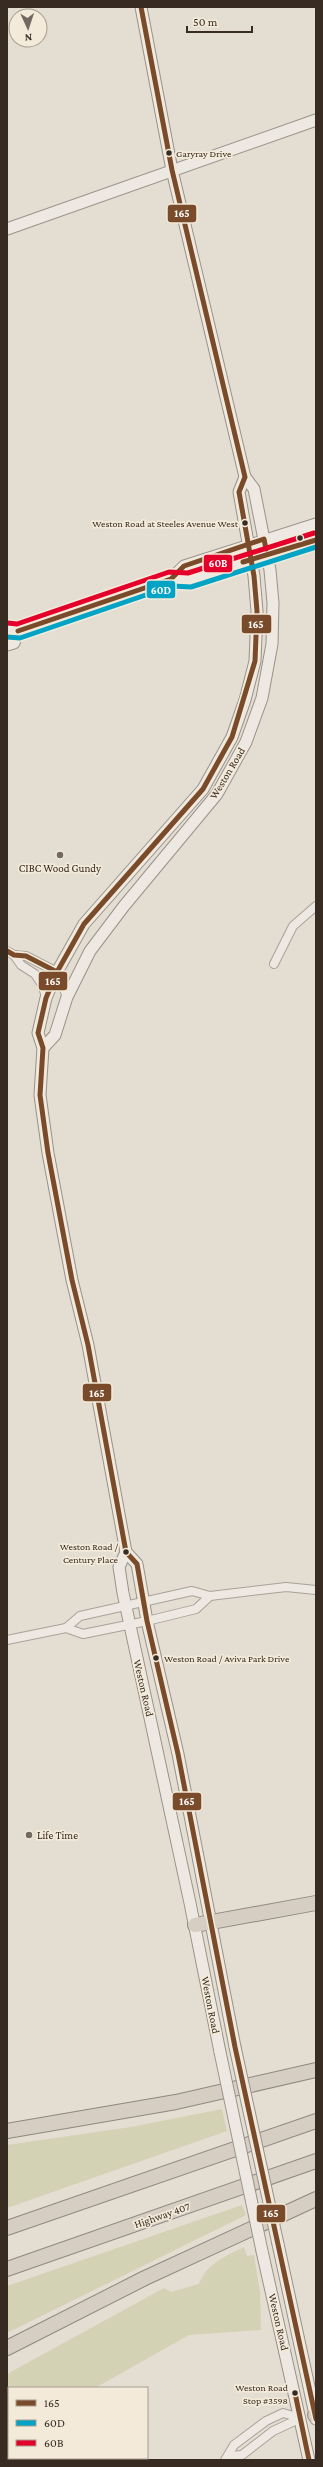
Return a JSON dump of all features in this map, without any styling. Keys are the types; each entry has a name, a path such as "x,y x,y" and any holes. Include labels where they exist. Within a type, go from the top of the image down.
{"highway":[{"path":"195,1925 316,1903"},
{"path":"7,2131 83,2119 220,2093 316,2070"},
{"path":"7,2124 83,2119"},
{"path":"7,2228 316,2121"},
{"name":"Highway 407","path":"7,2269 316,2161"},
{"path":"7,2348 145,2278 316,2199"},
{"path":"7,2353 54,2325"}],"main road":[{"name":"Weston Road","path":"43,1048 55,1035 67,997 90,952 124,906 216,794 246,742 262,698 272,644 273,603 267,555 254,489 245,477 172,170 141,7"},
{"path":"7,229 316,120"},
{"name":"Weston Road","path":"245,477 239,492 249,544 257,611 255,661 245,700 232,737 204,789 84,924 57,972 46,998 38,1033 43,1048 40,1095 55,1189 88,1345 126,1552 137,1564 147,1622 178,1754 235,2047 316,2416"},
{"path":"171,579 184,566 264,539 316,524"},
{"path":"7,645 14,643 12,631 171,579 189,580 251,559 316,540"},
{"name":"Weston Road","path":"126,1552 119,1568 129,1625 150,1714 195,1925 262,2251 301,2418 309,2460"},
{"path":"301,2418 316,2416"}],"street":[{"path":"274,964 293,926 316,906"},
{"path":"10,953 26,956 57,972 67,997"},
{"path":"10,953 21,966 35,974 43,986 46,998"},
{"path":"7,1640 66,1628 80,1616 144,1603 192,1591 210,1596 286,1586 316,1590"},
{"path":"66,1628 83,1634 147,1622 196,1610 210,1596"},
{"path":"227,2458 234,2445 266,2421 283,2413 301,2418"},
{"path":"227,2458 242,2455 272,2431 301,2418"}],"shaded area":[{"path":"222,2109 227,2131 7,2208 7,2145 131,2127"},
{"path":"242,2205 246,2215 7,2333 7,2286"},
{"path":"244,2247 247,2256 254,2255 260,2292 261,2330 189,2335 97,2387 8,2387 7,2437 7,2374 164,2288 171,2292 199,2284 206,2271 224,2257"}],"transit line":[{"name":"165","path":"141,7 172,170 245,477 239,492 254,576 257,611 255,661 232,737 203,789 84,924 57,972 46,998 38,1033 43,1048 40,1095 48,1153 72,1280 88,1345 126,1552 137,1564 147,1621 178,1754 235,2047 316,2419"},
{"name":"60B","path":"8,623 17,624 169,572 188,573 314,533"},
{"name":"165","path":"18,631 171,579 184,566 264,539 266,549"},
{"name":"165","path":"243,562 316,540"},
{"name":"60D","path":"7,637 20,638 172,586 191,587 316,547"},
{"name":"165","path":"7,951 14,955 26,956 57,972"},
{"name":"165","path":"295,2393 309,2460"}],"place":[{"name":"Garyray Drive","path":"169,153"},
{"name":"Weston Road at Steeles Avenue West","path":"245,523"},
{"name":"CIBC Wood Gundy","path":"60,855"},
{"name":"Weston Road / Century Place","path":"126,1552"},
{"name":"Weston Road / Aviva Park Drive","path":"156,1658"},
{"name":"Life Time","path":"29,1835"},
{"name":"Weston Road Stop #3598","path":"295,2393"}]}
